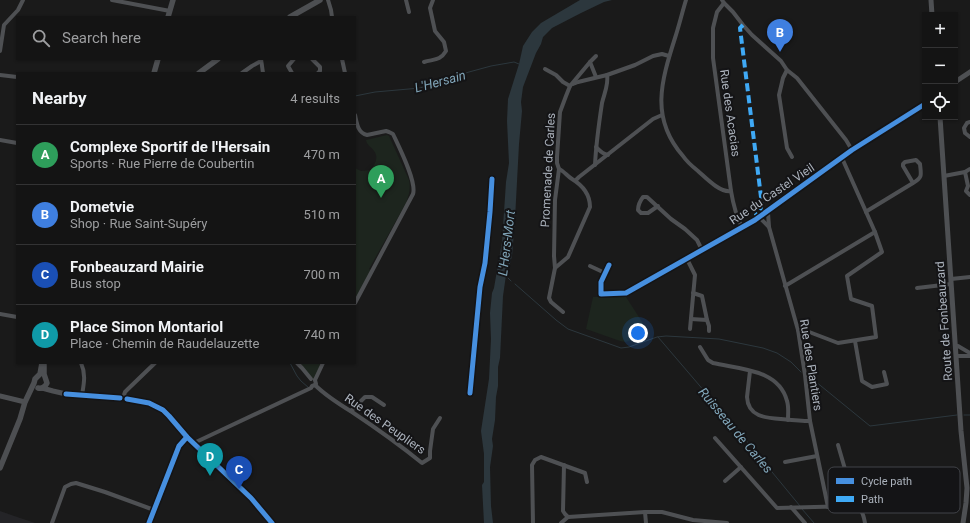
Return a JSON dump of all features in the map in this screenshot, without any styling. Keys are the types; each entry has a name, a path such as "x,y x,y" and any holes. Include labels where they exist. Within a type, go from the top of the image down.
{"main road":[{"path":"169,14 173,0"},
{"path":"292,16 320,0"},
{"path":"154,72 158,60"},
{"path":"199,72 217,60"},
{"path":"38,386 35,379 44,364"},
{"path":"20,419 25,402 38,386 46,385 44,364"},
{"path":"38,376 42,376 46,379"},
{"path":"0,468 30,396 38,386"}],"street":[{"path":"0,50 3,30 6,22 18,10 23,0"},
{"path":"112,0 169,14"},
{"path":"328,0 332,16"},
{"path":"406,0 409,12"},
{"path":"424,62 440,58 446,51 444,42 435,31 430,8 433,0"},
{"path":"686,0 663,81 661,94 662,115 668,133 683,157 719,189 731,191"},
{"path":"931,0 932,12"},
{"path":"723,2 752,35 781,61 787,70 797,78 846,140 852,150"},
{"name":"Rue des Acacias","path":"723,2 713,28 713,58 731,191 738,220 742,227"},
{"path":"0,20 6,22"},
{"path":"545,69 556,75 570,86 578,82 607,75 635,65 653,56 662,54 669,56"},
{"name":"Promenade de Carles","path":"563,312 551,302 549,298 555,268 555,200 559,169 557,157 560,112 570,86 596,56"},
{"path":"243,72 261,60 263,72"},
{"path":"291,72 288,66 293,60"},
{"path":"313,60 320,67 319,72"},
{"path":"342,60 345,72"},
{"path":"590,62 596,77"},
{"path":"787,70 783,78 780,95 787,148 792,157"},
{"path":"958,80 970,72"},
{"path":"0,75 16,77"},
{"path":"595,165 596,147 603,101 608,80 607,75"},
{"name":"Rue du Castel Vieil","path":"605,273 601,282 601,294 626,293 767,212 852,150 922,106"},
{"path":"576,180 653,119 662,115"},
{"path":"356,119 358,128 365,135 386,131 393,134 412,179 414,191 356,301"},
{"name":"Route de Fonbeauzard","path":"940,120 961,431 967,488 962,523"},
{"path":"970,122 967,123 964,128 965,133 970,137"},
{"path":"0,140 16,143"},
{"path":"596,147 604,154 608,154"},
{"path":"798,330 804,330 838,343 876,337 872,306 851,299 847,276 882,252 875,232 842,158"},
{"path":"866,212 919,180 921,176 920,164 916,160 905,162 903,164 913,183"},
{"path":"555,268 568,257 590,207 588,194 576,180 559,169"},
{"path":"944,176 966,172 970,169"},
{"path":"966,172 969,185 966,191 970,195"},
{"path":"658,206 648,213 641,213 638,210 638,205 643,197 647,197 658,206 671,219 697,240 702,250"},
{"name":"Rue des Plantiers","path":"767,212 769,227 798,330 810,421 828,507"},
{"name":"Rue des Plantiers","path":"759,217 769,227"},
{"path":"785,286 875,232"},
{"path":"554,256 563,261"},
{"path":"687,259 695,275 690,329"},
{"path":"590,266 605,273 609,265"},
{"path":"917,288 970,278"},
{"path":"694,292 702,296 709,326 708,331"},
{"path":"0,314 16,317"},
{"path":"691,319 707,320"},
{"path":"855,341 862,380 872,387 887,384 884,372"},
{"path":"956,346 970,354"},
{"path":"700,348 708,360 713,363 760,373 777,384 784,393 788,402 788,420"},
{"path":"957,356 970,354"},
{"path":"82,364 84,369 82,395"},
{"path":"124,397 125,392 154,364"},
{"path":"194,443 311,388 316,383 298,364"},
{"path":"313,380 322,364"},
{"path":"750,371 747,401 751,409 756,414 764,418 810,421"},
{"path":"46,379 50,386 58,392 66,394 124,397 149,403 158,407 169,416 187,437 251,498 269,522"},
{"path":"38,386 66,394"},
{"name":"Rue des Peupliers","path":"313,386 403,447 422,463 430,458 433,429 440,418"},
{"path":"0,396 25,402"},
{"path":"351,411 365,397 372,397 384,405"},
{"path":"148,523 179,446 187,437"},
{"path":"715,438 777,508 828,507"},
{"path":"838,445 844,467"},
{"path":"785,462 817,456"},
{"path":"533,523 532,465 535,460 541,457 585,473 587,482"},
{"path":"564,465 563,511 568,517"},
{"path":"725,481 741,467"},
{"path":"52,523 65,487 76,483 154,510"},
{"path":"791,507 805,523"},
{"path":"645,512 646,523"},
{"path":"561,523 568,517 645,512 662,512 693,520 727,523"},
{"path":"863,513 865,523"}],"shaded area":[{"path":"387,135 389,136 409,180 410,186 406,203 369,269 372,272 356,301 356,168 361,171 371,170 376,158 373,149 367,144 366,140"},
{"path":"593,297 626,297 649,335 626,342 586,329"},
{"path":"298,364 323,364 315,380 312,379"},
{"path":"0,511 20,518 35,523 0,523"}],"water":[{"name":"L'Hers-Mort","path":"580,0 612,0 604,2 552,28 543,37 523,87 512,256 506,275 503,296 498,386 490,467 493,523 484,523 482,485 484,482 484,454 481,431 489,379 491,339 490,313 492,293 502,242 506,182 509,163 507,121 508,99 523,46 532,32 541,23"}],"waterway":[{"name":"L'Hersain","path":"356,96 375,92 420,88 491,66 514,62 519,64"},
{"name":"L'Hers-Mort","path":"506,276 511,281"},
{"path":"515,284 568,329 621,348 629,347 657,337 666,336 719,339 763,348 777,353 791,362 801,372"},
{"name":"Ruisseau de Carles","path":"658,337 800,506"},
{"name":"L'Hersain","path":"291,364 297,376 309,388"},
{"path":"810,377 870,426 957,415"},
{"path":"964,415 970,415"},
{"name":"Ruisseau de Carles","path":"802,509 814,523"}],"marked path":[{"path":"743,25 740,28 761,200 760,210 755,216"}],"cycle path":[{"path":"609,265 601,282 601,294 626,293 755,220 852,150 922,106"},
{"path":"470,393 480,287 485,263 492,179"},
{"path":"66,394 120,398"},
{"path":"127,399 149,403 163,410 187,437 251,498 272,523"},
{"path":"149,523 179,446 187,437"}],"place":[{"name":"Dometvie","path":"780,52"},
{"name":"Complexe Sportif de l'Hersain","path":"381,198"},
{"name":"Place Simon Montariol","path":"210,476"},
{"name":"Fonbeauzard Mairie","path":"239,489"}]}
